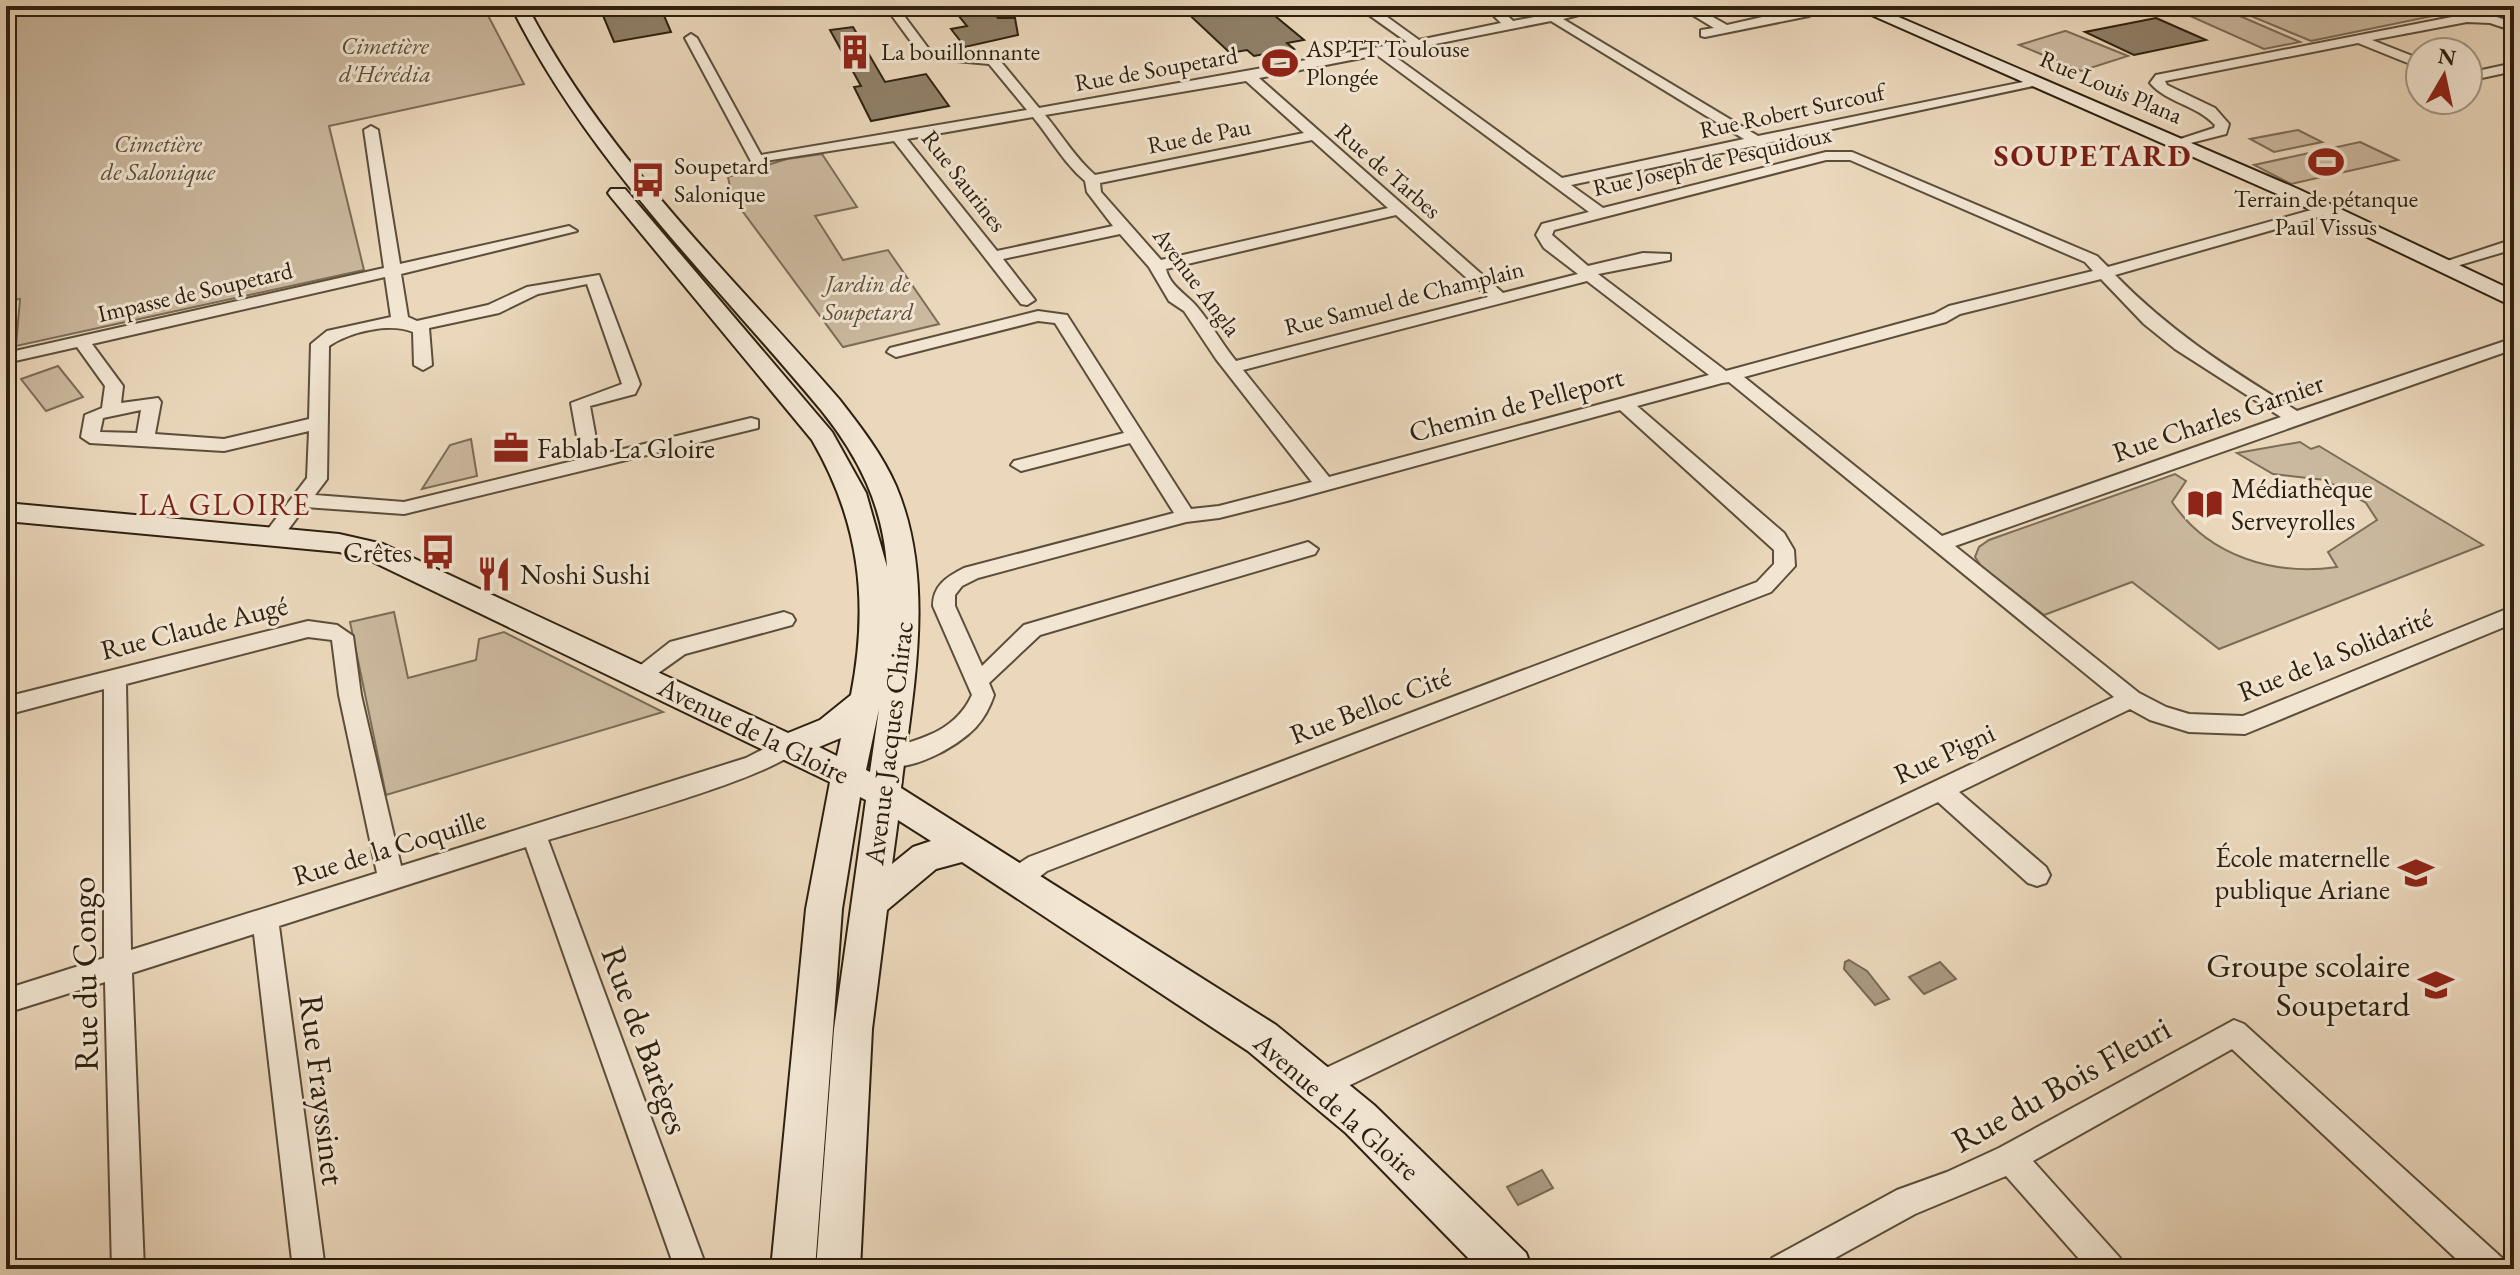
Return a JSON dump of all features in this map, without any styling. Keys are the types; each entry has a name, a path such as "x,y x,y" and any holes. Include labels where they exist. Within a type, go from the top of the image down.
{"main road":[{"path":"500,6 535,77"},
{"name":"Avenue Jacques Chirac","path":"519,6 553,72 598,138 857,438 890,505 905,599 899,695 883,793 853,1029 838,1269"},
{"name":"Rue Louis Plana","path":"1859,6 2327,210 2514,300"},
{"name":"Avenue Jacques Chirac","path":"594,163 823,437 847,474 862,515 876,594 866,700 833,847 793,1269"},
{"name":"Avenue de la Gloire","path":"6,512 339,543 387,555 883,793 1262,1038 1321,1085 1451,1207 1510,1269"},
{"path":"789,746 831,729 866,700"},
{"path":"870,903 925,857 965,847"}],"street":[{"name":"Avenue Angla","path":"900,6 896,13 927,55 993,60 1066,149 1071,162 1092,180 1094,192 1157,266 1159,275 1175,297 1190,308 1325,485"},
{"path":"1376,6 1373,12 1419,45"},
{"path":"1490,6 1512,27"},
{"name":"Rue de Soupetard","path":"691,38 757,160 1381,52 1609,6"},
{"path":"1684,6 1724,28"},
{"path":"1705,33 1805,13 1821,6"},
{"path":"1554,18 1793,164"},
{"path":"2175,143 2221,131 2222,124 2210,111 2162,88 2157,83 2161,78 2467,18 2491,19 2514,27"},
{"path":"2361,40 2404,57"},
{"path":"1381,52 1599,212"},
{"path":"2484,74 2514,67"},
{"name":"Rue de Tarbes","path":"1248,76 1500,299"},
{"name":"Rue Robert Surcouf","path":"1559,183 2033,82"},
{"path":"371,130 389,259 409,323 421,329 423,365"},
{"name":"Rue Saurines","path":"897,135 1027,300"},
{"name":"Rue de Pau","path":"1092,180 1314,135"},
{"name":"Rue Joseph de Pesquidoux","path":"1728,377 1588,276 1550,245 1544,230 1557,222 1793,164 1835,155 1861,159 2083,255 2150,320 2192,354 2298,420"},
{"path":"1157,266 1399,210"},
{"name":"Chemin de Pelleport","path":"888,758 919,750 968,722 979,710 983,695 944,606 944,594 955,581 997,564 1186,516 1219,512 1325,485 1728,377 1940,318 1955,310 2327,210"},
{"name":"Rue Saurines","path":"992,257 1126,228"},
{"name":"Impasse de Soupetard","path":"6,358 569,231"},
{"path":"2443,265 2514,244"},
{"name":"Rue Samuel de Champlain","path":"1232,367 1588,276 1589,271 1643,258 1664,257"},
{"path":"272,537 304,501 317,479 320,344 333,335 493,309 533,290 593,278 627,367 629,390 580,403 591,463"},
{"path":"896,352 1038,316 1061,319 1186,516"},
{"path":"82,342 114,386 111,411"},
{"name":"Rue Charles Garnier","path":"1940,544 2038,507 2298,420 2514,343"},
{"path":"1728,377 2131,699"},
{"path":"145,439 152,402 94,415 90,437 224,445 317,423"},
{"name":"Rue Belloc Cité","path":"1016,879 1038,864 1748,593 1775,579 1785,566 1784,550 1777,538 1624,404"},
{"path":"304,501 404,508 751,424"},
{"path":"1021,465 1137,436"},
{"path":"976,680 991,673 1018,640 1032,630 1308,549"},
{"name":"Rue de la Solidarité","path":"2131,699 2158,714 2189,723 2245,725 2514,614"},
{"path":"639,675 678,648 784,620"},
{"name":"Rue Claude Augé","path":"6,706 308,629 329,630 342,636 350,695 391,880"},
{"name":"Rue du Congo","path":"115,678 118,965 128,1269"},
{"name":"Rue Pigni","path":"1321,1085 2131,699"},
{"name":"Rue de la Coquille","path":"6,1001 754,765 789,746"},
{"path":"1941,790 2037,875"},
{"name":"Rue de Barèges","path":"534,835 691,1269"},
{"name":"Rue Frayssinet","path":"265,919 309,1269"},
{"name":"Rue du Bois Fleuri","path":"1783,1269 1908,1201 1952,1186 2010,1158 2234,1033 2491,1269"},
{"path":"2010,1158 2109,1269"}],"green space":[{"name":"Cimetière de Salonique","path":"6,6 483,6 524,84 329,126 364,270 16,346 20,299 6,301"},
{"path":"2217,6 2300,42 2264,49 2181,12"},
{"path":"2227,6 2514,6 2514,22 2476,7 2311,41"},
{"path":"2065,31 2128,56 2081,71 2019,45"},
{"name":"Terrain de pétanque Paul Vissus","path":"2298,130 2322,142 2274,152 2250,139"},
{"name":"Terrain de pétanque Paul Vissus","path":"2360,142 2398,160 2291,184 2254,165"},
{"name":"Jardin de Soupetard","path":"822,154 857,207 815,216 843,260 888,250 939,324 843,347 732,197 728,177 787,159"},
{"path":"58,366 83,397 46,411 21,379"},
{"path":"471,439 477,476 422,489 450,445"},
{"path":"2300,442 2311,449 2319,446 2483,545 2219,649 2132,582 2044,615 1981,566 1975,557 1979,547 1989,540 2175,474 2186,481 2172,502 2187,521 2224,549 2267,565 2314,569 2337,567 2328,552 2377,520 2366,503 2325,480 2273,474 2237,453"},
{"path":"394,612 408,678 476,660 479,639 504,632 663,712 386,795 350,622"}],"shaded area":[{"path":"1849,960 1867,971 1889,999 1875,1005 1844,969 1845,962"},
{"path":"1940,962 1956,979 1924,994 1909,977"},
{"path":"1542,1170 1553,1188 1518,1205 1507,1187"}],"building":[{"path":"599,6 660,6 671,32 614,42"},
{"path":"1180,6 1263,6 1304,40 1287,43 1294,49 1254,56 1247,50 1230,53"},
{"path":"991,10 998,18 1015,18 1018,35 965,47 951,29 967,26 958,15"},
{"path":"2156,18 2206,40 2134,55 2085,32"},
{"name":"La bouillonnante","path":"853,27 885,82 926,74 949,106 871,121 854,87 861,86 830,30"}],"place":[{"name":"La bouillonnante","path":"855,52"},
{"name":"ASPTT Toulouse Plongée","path":"1280,63"},
{"name":"Terrain de pétanque Paul Vissus","path":"2326,162"},
{"name":"Soupetard Salonique","path":"648,180"},
{"name":"Fablab La Gloire","path":"511,448"},
{"name":"Médiathèque Serveyrolles","path":"2205,504"},
{"name":"Crêtes","path":"438,552"},
{"name":"Noshi Sushi","path":"494,574"},
{"name":"École maternelle publique Ariane","path":"2416,873"},
{"name":"Groupe scolaire Soupetard","path":"2436,985"}],"district":[{"name":"SOUPETARD","path":"2093,156"},
{"name":"LA GLOIRE","path":"225,505"}],"park label":[{"name":"Cimetière d'Hérédia","path":"385,60"}]}
